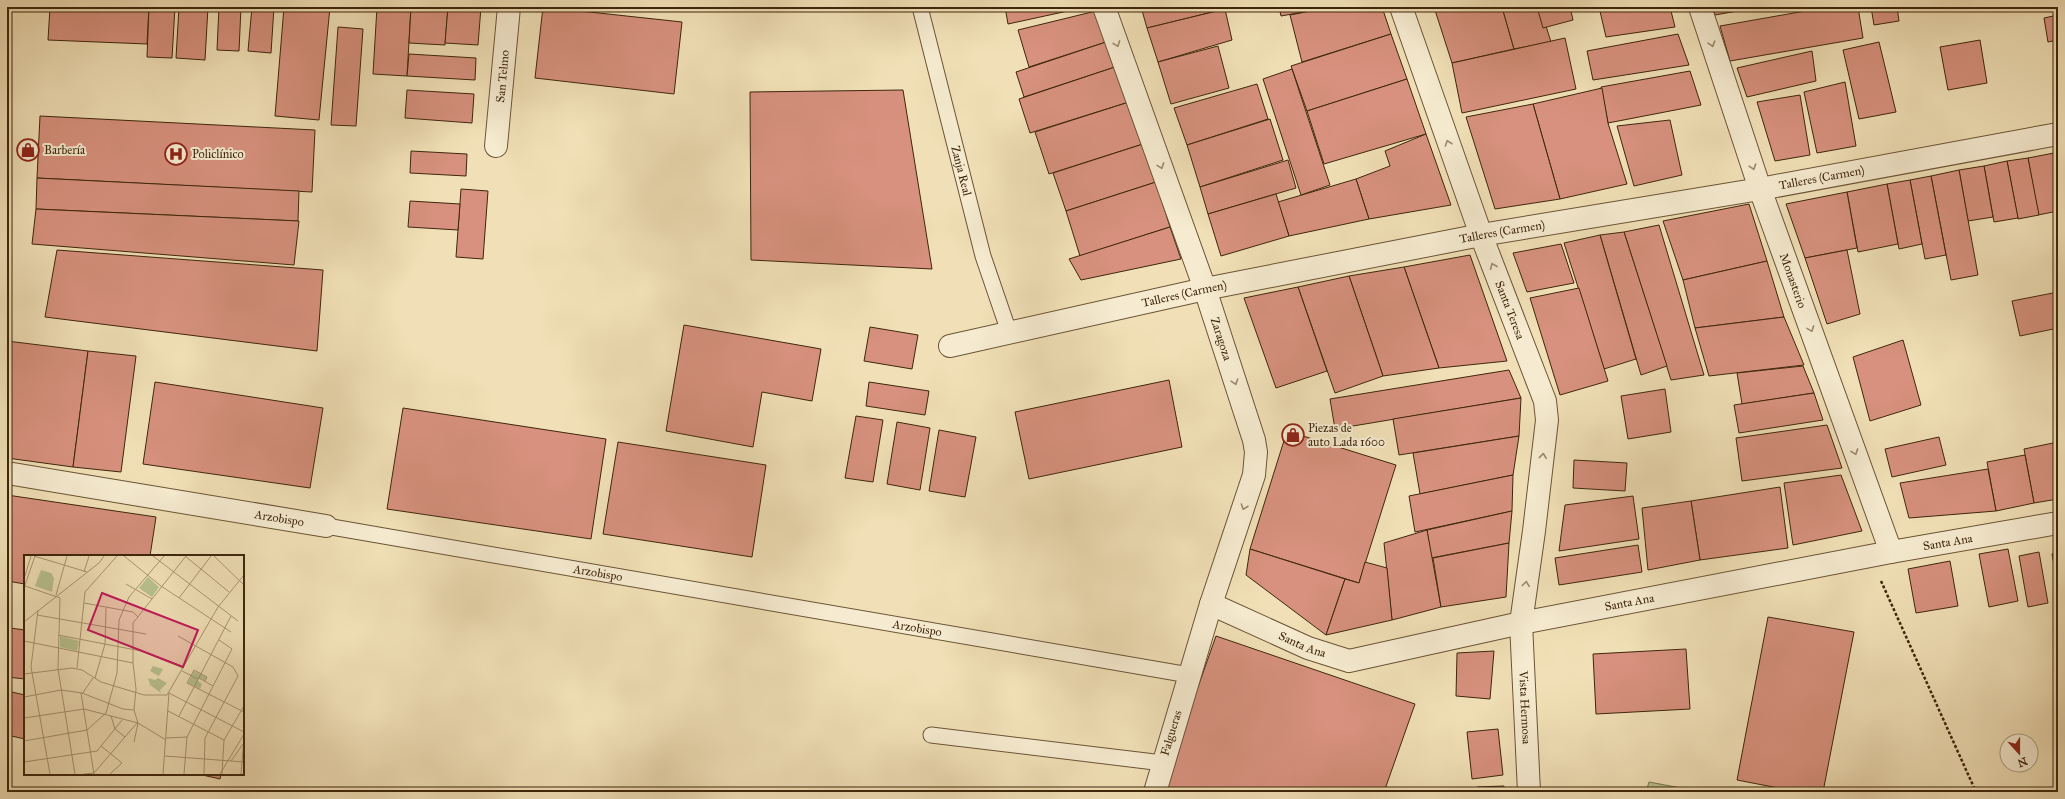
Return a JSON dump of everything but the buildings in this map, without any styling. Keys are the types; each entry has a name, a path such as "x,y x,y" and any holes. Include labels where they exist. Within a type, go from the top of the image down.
{"street":[{"name":"San Telmo","path":"496,146 509,7"},
{"name":"Zaragoza","path":"1104,7 1205,290 1254,440 1256,452 1254,475 1189,675"},
{"name":"Santa Teresa","path":"1401,7 1480,235 1545,401 1546,420 1535,524 1520,623"},
{"name":"Monasterio","path":"1700,7 1880,554"},
{"name":"Talleres (Carmen)","path":"950,346 1205,290 1480,235 1760,189 2058,134"},
{"name":"Arzobispo","path":"7,473 326,526"},
{"name":"Santa Ana","path":"1211,604 1308,648 1348,661 1520,623 1880,554 2058,523"},
{"name":"Vista Hermosa","path":"1520,623 1529,792"},
{"name":"Falgueras","path":"1155,792 1189,675"}],"lane":[{"name":"Zanja Real","path":"920,7 983,256 1009,332"},
{"name":"Arzobispo","path":"326,526 1189,675"},
{"path":"931,735 1163,762"}],"path":[{"path":"1880,554 1976,792"}],"green space":[{"path":"1649,782 1702,792 1646,792"}],"place":[{"name":"Barbería","path":"28,150"},
{"name":"Policlínico","path":"176,154"},
{"name":"Piezas de auto Lada 1600","path":"1293,435"}]}
